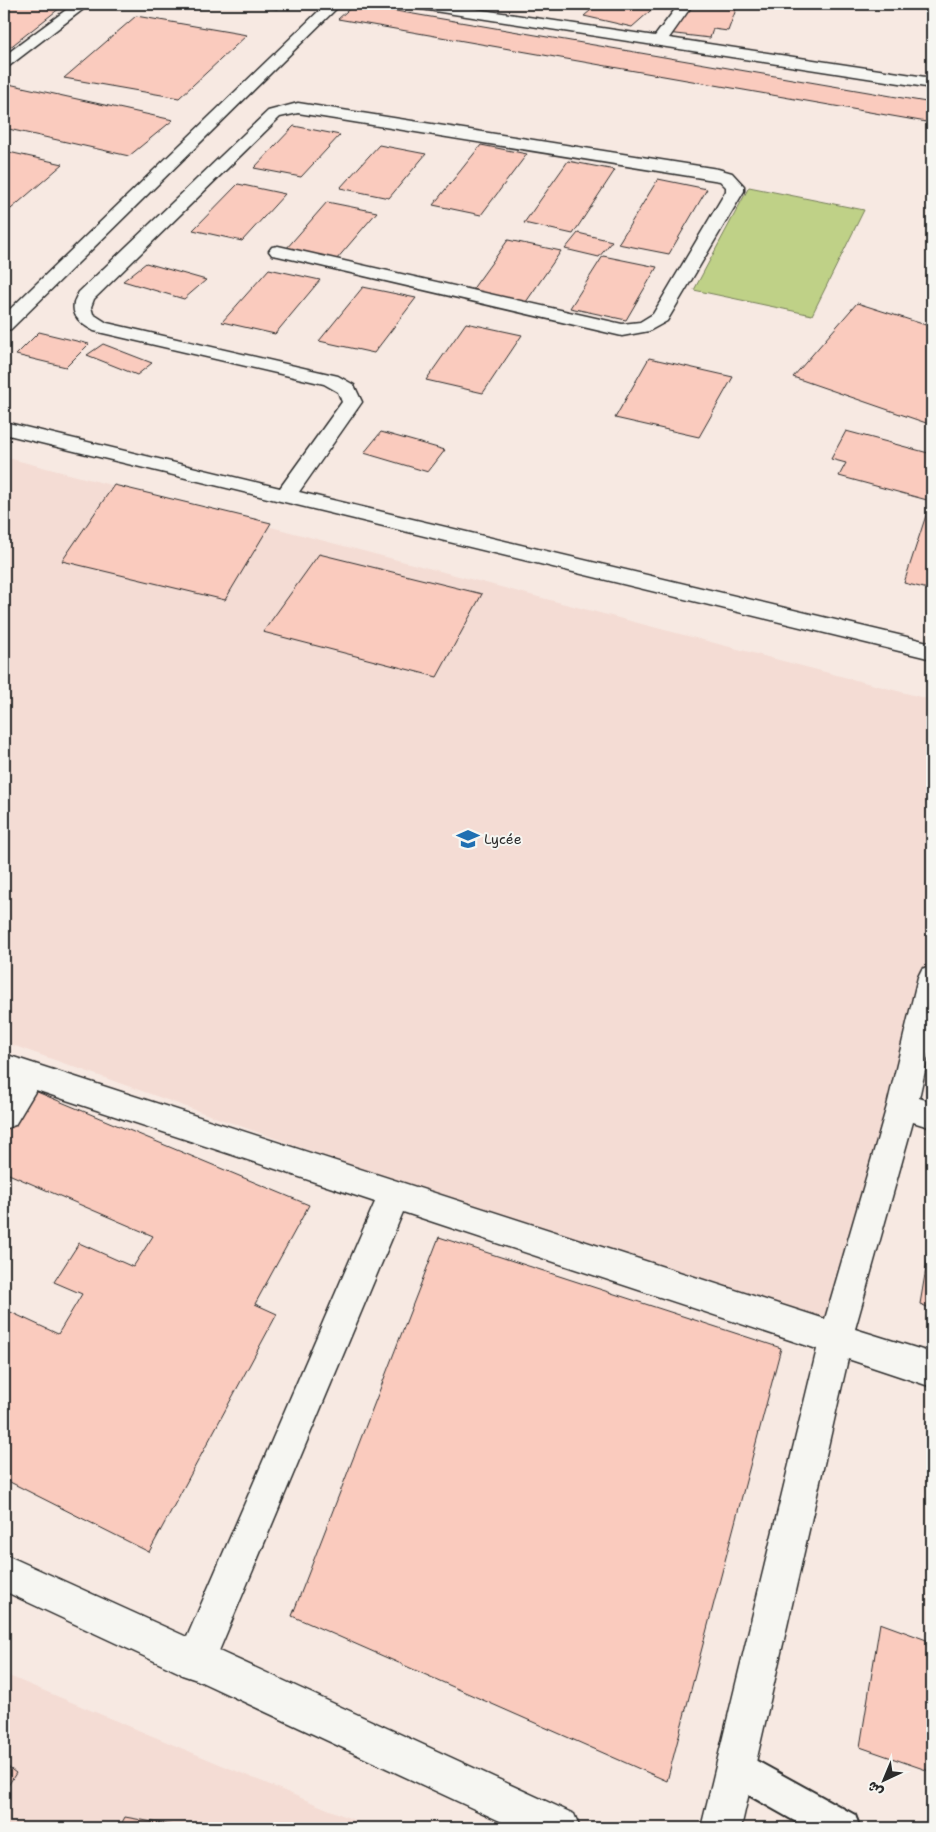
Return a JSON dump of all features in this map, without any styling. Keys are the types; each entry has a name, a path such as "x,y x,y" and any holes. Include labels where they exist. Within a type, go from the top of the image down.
{"street":[{"path":"4,64 83,4"},
{"path":"4,325 334,4"},
{"path":"415,4 932,83"},
{"path":"659,42 686,4"},
{"path":"278,251 622,330 634,329 650,324 660,317 735,191 735,186 726,177 718,174 311,108 298,108 274,114 86,296 81,304 82,314 88,321 101,327 331,380 347,389 352,402 286,495"},
{"path":"4,428 932,651"},
{"path":"721,1828 836,1338 917,1111 932,977"},
{"path":"4,1116 16,1071 932,1370"},
{"path":"195,1662 394,1194"},
{"path":"4,1572 195,1662 560,1828"}],"lane":[{"path":"735,1767 842,1828"}],"shaded area":[{"name":"Lycée","path":"4,457 932,700 932,977 902,1106 836,1338 4,1042"},
{"path":"4,1674 373,1828 4,1828"}],"green space":[{"path":"749,187 864,210 812,315 694,290"}],"building":[{"path":"4,4 65,4 4,52"},
{"path":"247,4 283,4 277,9"},
{"path":"355,4 932,103 932,123 338,19"},
{"path":"598,4 658,4 632,27 584,16"},
{"path":"680,4 738,4 728,31 713,29 710,38 667,33"},
{"path":"136,16 247,35 179,98 64,78"},
{"path":"4,83 173,120 129,156 4,128"},
{"path":"294,126 340,135 301,177 254,168"},
{"path":"379,145 426,154 389,198 340,188"},
{"path":"481,145 527,154 481,215 433,205"},
{"path":"4,151 63,164 4,215"},
{"path":"568,161 615,170 573,234 524,223"},
{"path":"658,179 707,189 669,254 618,244"},
{"path":"238,184 285,194 242,241 193,230"},
{"path":"327,202 377,212 336,260 286,249"},
{"path":"578,233 612,241 599,257 565,249"},
{"path":"508,240 561,251 526,302 472,290"},
{"path":"603,256 657,267 626,320 570,308"},
{"path":"146,263 206,280 184,299 123,281"},
{"path":"269,269 320,280 275,334 222,322"},
{"path":"363,287 416,298 374,353 319,341"},
{"path":"857,303 932,327 932,425 793,377"},
{"path":"466,323 522,335 483,393 426,380"},
{"path":"39,332 89,344 66,367 16,355"},
{"path":"103,344 152,363 137,375 87,355"},
{"path":"649,358 733,377 699,437 615,418"},
{"path":"846,431 932,454 932,489 927,500 839,476 846,463 831,459"},
{"path":"381,432 445,450 428,472 364,453"},
{"path":"114,485 271,523 225,600 62,561"},
{"path":"932,501 932,590 904,583"},
{"path":"319,554 482,594 437,677 263,632"},
{"path":"30,1089 309,1205 255,1304 277,1314 149,1552 4,1479 4,1309 58,1334 82,1294 54,1282 79,1243 133,1267 153,1236 4,1172 4,1126"},
{"path":"932,1233 932,1309 920,1304"},
{"path":"439,1237 781,1348 667,1781 292,1616"},
{"path":"880,1623 932,1642 932,1772 860,1747"},
{"path":"4,1764 16,1773 4,1792"},
{"path":"125,1817 186,1828 119,1828"}],"place":[{"name":"Lycée","path":"468,839"}]}
